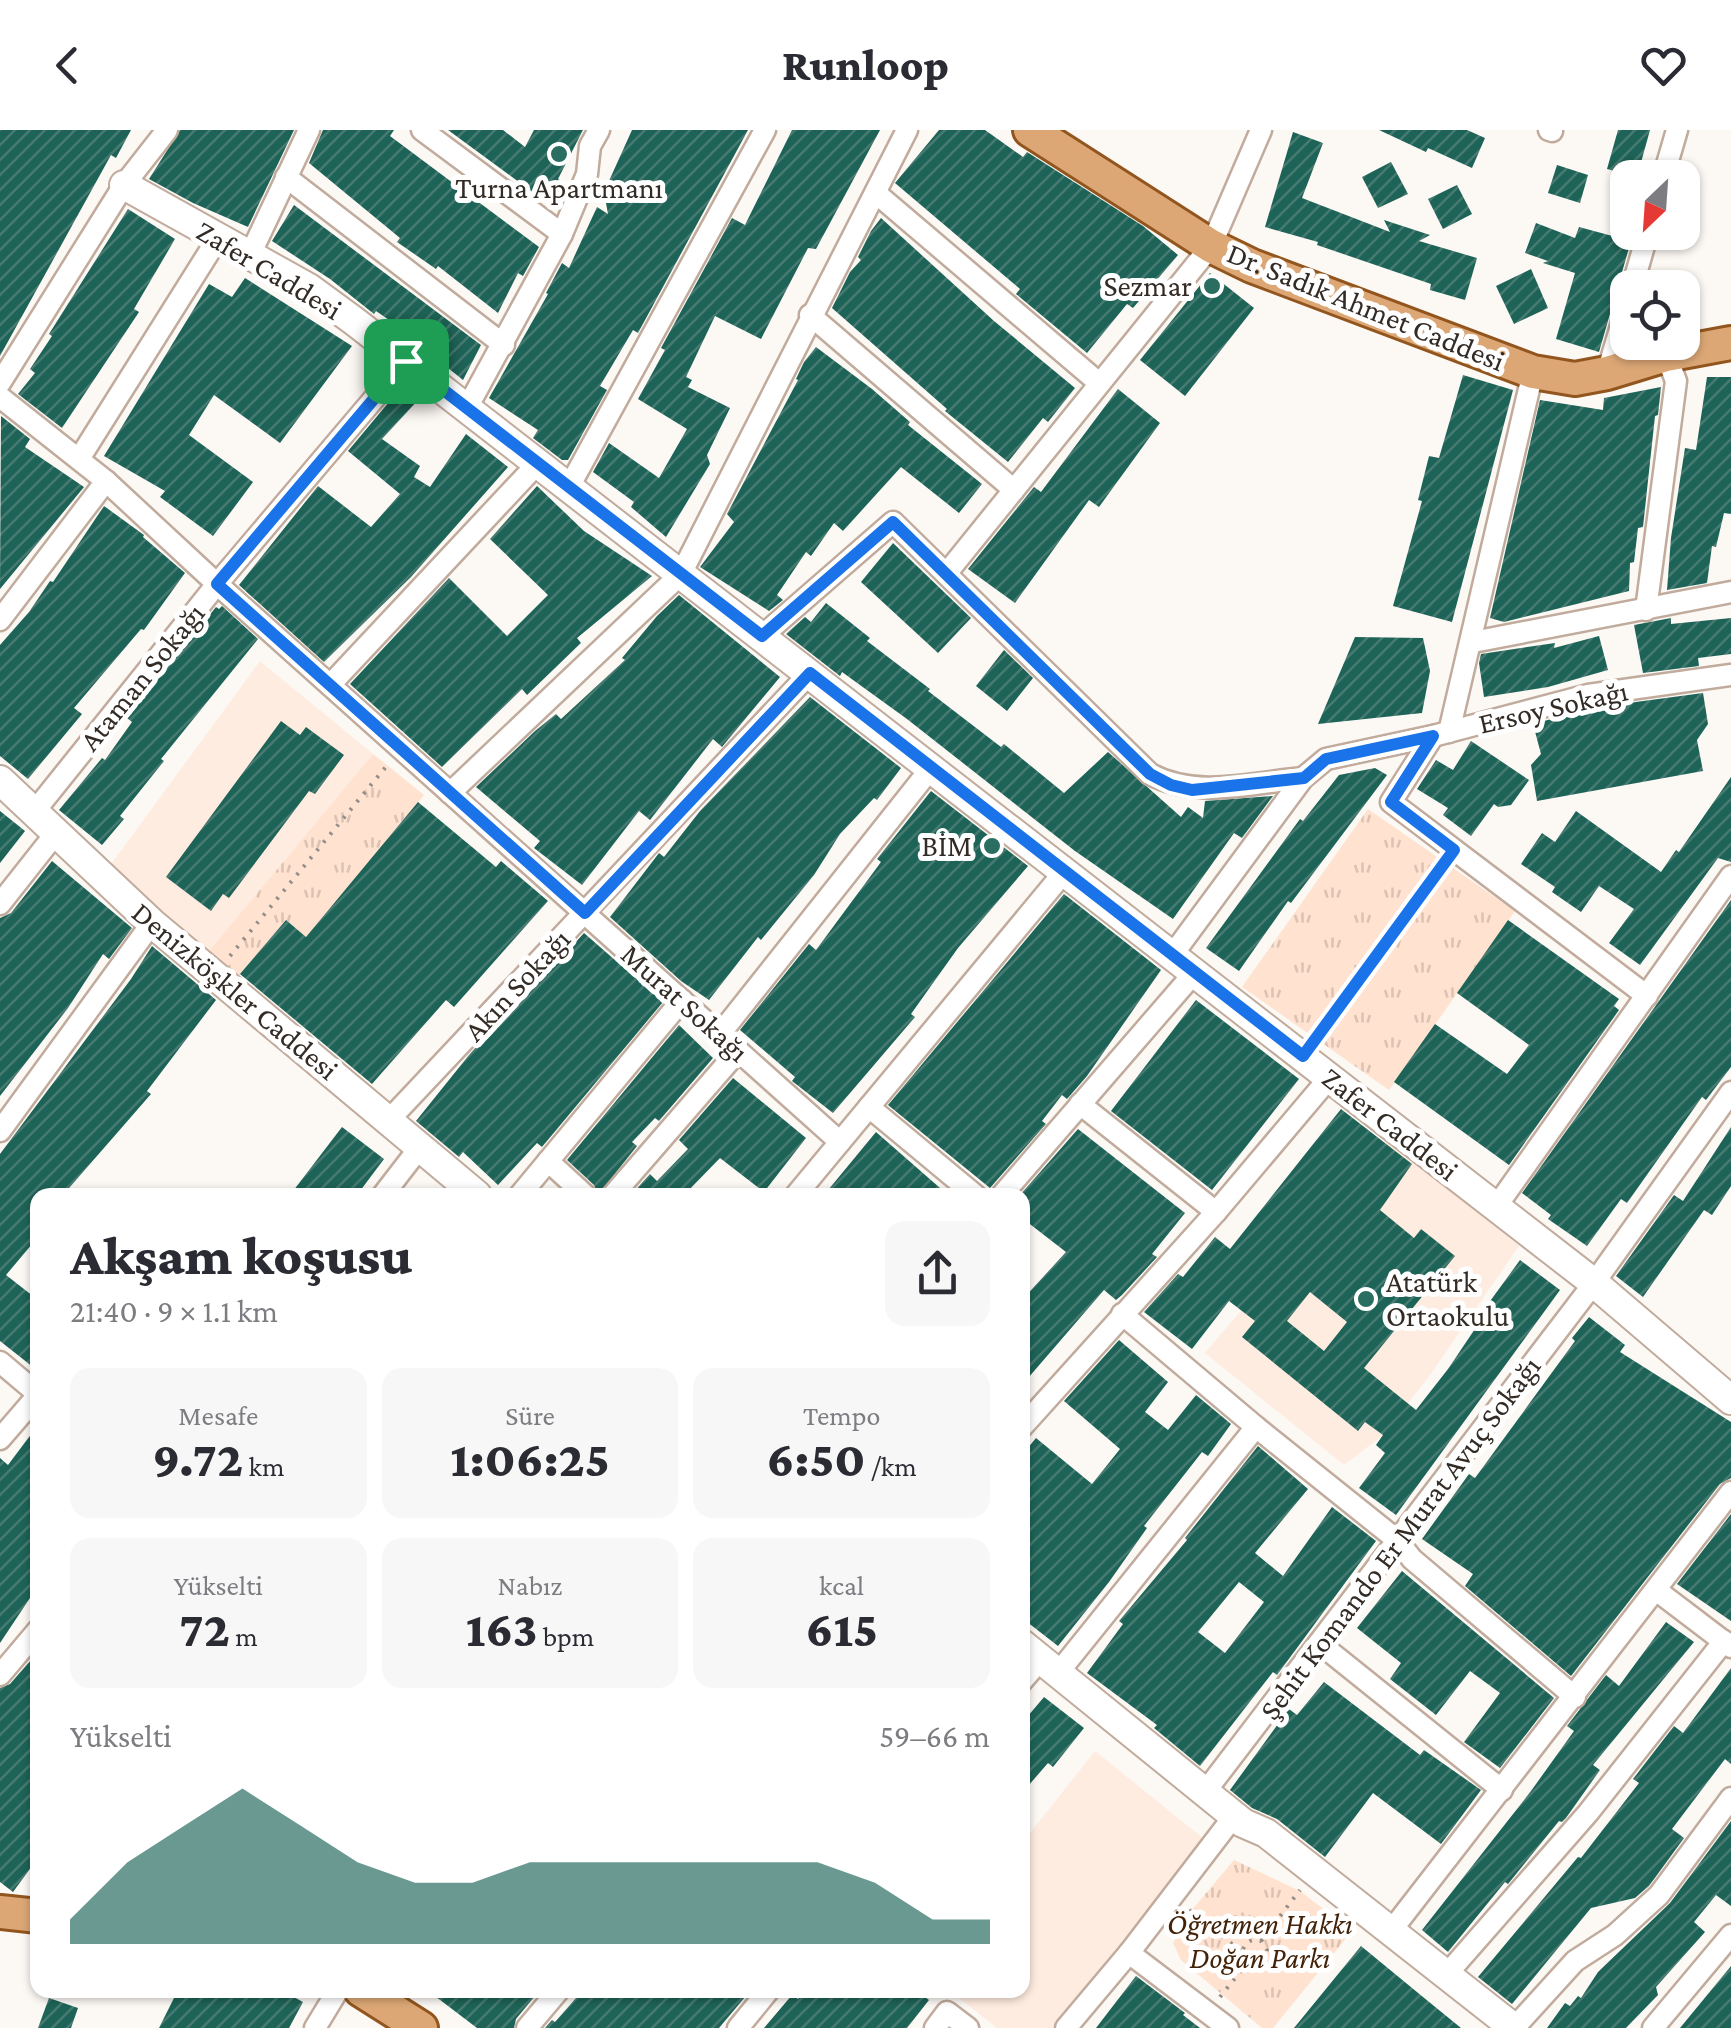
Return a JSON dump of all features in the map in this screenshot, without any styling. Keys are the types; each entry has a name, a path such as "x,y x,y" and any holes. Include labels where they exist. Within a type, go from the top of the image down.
{"main road":[{"name":"Dr. Sadık Ahmet Caddesi","path":"1030,130 1211,246 1252,266 1533,372 1575,378 1650,360"},
{"name":"Dr. Sadık Ahmet Caddesi","path":"1700,348 1731,342"},
{"path":"372,1998 421,2028"}],"street":[{"path":"0,383 124,185 167,130"},
{"path":"250,255 309,130"},
{"path":"422,130 562,234"},
{"path":"467,408 562,234 587,174 590,146 599,130"},
{"path":"569,487 765,130"},
{"path":"450,792 681,574 907,130"},
{"path":"946,574 1211,246 1261,130"},
{"path":"1668,160 1677,130"},
{"path":"286,177 504,345"},
{"name":"Zafer Caddesi","path":"124,185 309,288 406,361 1496,1206 1594,1283 1731,1400"},
{"path":"877,194 1099,382"},
{"path":"78,459 218,238"},
{"path":"810,315 1014,490"},
{"path":"1607,373 1611,360"},
{"path":"1646,610 1676,381 1668,360"},
{"name":"Ataman Sokağı","path":"34,812 217,584 406,361"},
{"path":"1533,372 1473,642 1441,734 1391,802 1648,996"},
{"name":"Murat Sokağı","path":"0,396 106,481 840,1142"},
{"path":"330,685 538,463"},
{"path":"0,620 106,481"},
{"path":"762,636 893,522 1150,774 1192,790 1304,778"},
{"path":"1473,642 1731,592"},
{"name":"Akın Sokağı","path":"388,1121 810,673"},
{"name":"Ersoy Sokağı","path":"1008,1188 1080,1104 1184,963 1304,778 1326,759 1441,734 1588,695 1731,675"},
{"path":"720,1034 932,768"},
{"name":"Denizköşkler Caddesi","path":"0,780 152,923 469,1188"},
{"path":"0,904 56,833"},
{"path":"802,1188 1065,871"},
{"path":"1496,1206 1731,876"},
{"path":"0,1131 152,923"},
{"path":"526,1188 682,1000"},
{"path":"619,1188 738,1051"},
{"path":"1030,1418 1216,1212 1330,1077"},
{"name":"Şehit Komando Er Murat Avuç Sokağı","path":"1205,1792 1594,1283 1731,1092"},
{"path":"1080,1104 1216,1212"},
{"path":"869,1107 967,1188"},
{"path":"388,1188 420,1147"},
{"path":"548,1161 577,1188"},
{"path":"1122,1314 1256,1428 1398,1540 1412,1558 1575,1696"},
{"path":"0,1362 30,1387"},
{"path":"0,1439 30,1403"},
{"path":"1256,1428 1040,1658 1241,1821 1261,1847 1306,1883 1387,1937"},
{"path":"1387,1937 1731,1492"},
{"path":"1441,1980 1588,1813 1728,1644 1656,1590"},
{"path":"0,1675 30,1639"},
{"path":"1319,1643 1502,1790"},
{"path":"1241,1821 1266,1832 1441,1980 1514,2028 1576,1961 1615,1935 1659,1895 1731,1798"},
{"path":"1066,2028 1130,1952 1172,1894 1241,1821"},
{"path":"1654,2028 1731,1935"},
{"path":"1130,1952 1228,2028"},
{"path":"1441,1980 1490,2028"},
{"path":"315,2028 352,1998"},
{"path":"527,2028 552,1998"},
{"path":"738,2028 763,1998"},
{"path":"934,2028 947,2012 968,2028"}],"path":[{"path":"214,975 401,748"},
{"path":"1303,1056 1454,850"},
{"path":"1261,1941 1306,1883"},
{"path":"1172,1894 1242,1952 1248,1962 1256,1964 1266,1958 1266,1946 1261,1941 1249,1941 1242,1952"},
{"path":"1208,2012 1248,1962"}],"shaded area":[{"path":"260,661 373,754 209,951 109,867"},
{"name":"Atatürk Ortaokulu","path":"1386,1140 1519,1246 1430,1375 1382,1436 1344,1465 1205,1353"},
{"path":"1095,1751 1204,1839 1052,2028 997,2028 959,1998 1030,1998 1030,1833"}],"green space":[{"path":"373,754 424,795 306,937 286,920 239,976 209,951"},
{"path":"1368,809 1515,911 1389,1090 1242,987"},
{"name":"Öğretmen Hakkı Doğan Parkı","path":"1234,1860 1300,1891 1352,1931 1273,2028 1262,2028 1181,1960 1173,1943 1191,1911"}],"building":[{"path":"0,130 131,130 116,158 111,155 0,356"},
{"path":"180,130 294,130 248,227 149,179"},
{"path":"323,130 394,130 390,136 539,247 523,276 518,273 498,313 438,266 436,269 397,242 400,238 309,163"},
{"path":"448,130 503,130 525,147 534,130 583,130 558,179 567,185 557,210"},
{"path":"632,130 748,130 638,333 633,330 600,386 607,390 568,460 562,460 533,438 538,430 489,398 562,263 569,268 597,207 608,214 604,192"},
{"path":"792,130 880,130 816,249 808,248 761,339 715,316 686,377 692,380 688,387 730,408 707,455 710,464 666,537 631,507 634,502 593,472 609,443 659,478 687,429 638,399 665,350 661,348 732,218 745,225"},
{"path":"939,130 985,130 1023,157 1027,152 1143,226 1178,255 1133,308 1127,304 1087,353 1016,294 1020,289 895,183"},
{"path":"1379,130 1467,130 1485,138 1472,168"},
{"path":"1618,130 1650,130 1642,160 1610,160 1610,170 1607,169"},
{"path":"1293,132 1323,143 1302,198 1390,232 1384,220 1430,235 1419,241 1477,258 1465,300 1430,290 1431,284 1317,245 1318,242 1265,227"},
{"path":"1391,162 1408,194 1378,208 1362,177"},
{"path":"1557,165 1588,175 1580,203 1548,193"},
{"path":"1457,185 1472,214 1443,229 1428,199"},
{"path":"294,205 481,345 463,380 419,345 421,342 376,311 374,314 272,241"},
{"path":"128,209 175,239 134,309 139,312 62,428 18,394 35,373 30,369 52,336 49,334"},
{"path":"881,218 1075,388 1048,422 1043,418 1008,462 945,411 832,308"},
{"path":"1536,223 1575,238 1579,227 1610,235 1610,250 1628,250 1623,270 1610,270 1610,314 1599,352 1556,339 1575,273 1525,253"},
{"path":"1531,269 1548,308 1514,324 1496,286"},
{"path":"1210,273 1254,308 1185,396 1140,360"},
{"path":"245,278 352,346 280,443 214,395 189,435 253,482 213,536 160,497 165,491 104,456 209,284 232,297"},
{"path":"816,347 872,389 910,422 908,425 982,484 959,513 901,467 843,531 834,523 811,556 806,552 777,595 783,600 769,611 700,567 734,522 727,514 804,362"},
{"path":"1463,375 1513,390 1452,622 1393,606 1422,501 1418,500 1429,456 1439,458"},
{"path":"1707,377 1731,377 1731,514 1724,513 1716,547 1712,546 1707,583 1667,590 1685,448 1696,450"},
{"path":"404,384 420,398 382,439 420,466 414,477 430,487 466,434 508,467 411,577 324,662 239,585 318,486 371,527 400,494 348,451"},
{"path":"1661,387 1643,527 1638,528 1634,562 1630,563 1629,591 1504,622 1490,618 1540,400 1603,410 1604,398"},
{"path":"1118,389 1160,423 1099,507 1089,500 1015,603 968,569 1034,487 1041,492"},
{"path":"1,416 30,439 25,447 84,487 0,589"},
{"path":"537,486 584,531 652,576 577,638 581,643 527,695 522,689 442,767 350,684 449,578 507,636 548,595 490,539"},
{"path":"104,506 144,535 185,573 144,630 74,708 82,714 28,779 0,756 0,645 53,582"},
{"path":"893,543 971,618 938,653 861,582"},
{"path":"679,595 780,677 722,747 713,739 650,820 639,811 582,885 534,848 540,841 476,787 535,731 556,714 561,719 625,660 622,658"},
{"path":"826,603 928,691 1001,747 1004,744 1064,793 1108,752 1181,817 1188,807 1203,818 1205,801 1273,796 1242,838 1234,833 1173,919 1075,851 907,719 842,672 840,676 786,634 805,617 811,622"},
{"path":"222,606 258,639 161,759 164,761 102,845 59,810 102,758 105,760 132,722 127,718 216,607"},
{"path":"1671,618 1671,624 1731,618 1731,654 1698,658 1699,666 1643,673 1634,625"},
{"path":"1599,636 1608,670 1548,687 1484,697 1481,654 1555,643 1554,648"},
{"path":"1355,637 1423,638 1430,671 1422,713 1318,724"},
{"path":"1004,650 1033,678 1007,711 976,686"},
{"path":"1703,693 1708,724 1697,740 1703,771 1537,801 1531,765 1541,754 1533,724 1591,708"},
{"path":"810,697 901,768 877,800 874,798 840,834 814,875 761,940 758,937 709,1000 681,981 610,917 659,853 664,857 700,811"},
{"path":"281,721 300,735 306,727 344,755 315,794 309,791 229,898 223,894 211,911 166,877"},
{"path":"1471,741 1529,780 1511,805 1494,804 1471,836 1443,815 1448,808 1417,789 1436,760 1453,770"},
{"path":"1375,768 1387,775 1291,903 1288,901 1239,971 1206,948 1300,819 1303,821 1339,775"},
{"path":"1731,777 1731,862 1718,858 1640,965 1609,943 1634,909 1599,886 1581,912 1552,892 1555,887 1521,864 1542,833 1555,842 1576,811 1661,872"},
{"path":"931,791 1028,866 958,948 911,1014 915,1017 833,1113 792,1081 795,1077 740,1030 809,944 816,950 881,862 877,859"},
{"path":"418,802 496,867 501,861 548,901 454,1007 446,1000 372,1084 240,974 286,920 306,937"},
{"path":"0,811 25,831 0,863"},
{"path":"52,861 132,928 109,959 103,954 68,1008 0,1096 0,918 11,913"},
{"path":"1064,894 1161,970 1087,1076 1067,1099 1062,1095 1042,1121 1046,1124 990,1188 888,1105"},
{"path":"1731,900 1731,1067 1706,1100 1702,1097 1627,1203 1621,1199 1587,1246 1548,1219 1551,1215 1522,1193"},
{"path":"1508,920 1619,999 1614,1006 1619,1010 1509,1165 1394,1082 1435,1024 1507,1074 1529,1045 1457,993"},
{"path":"584,933 663,1002 542,1147 537,1143 498,1185 463,1152 459,1157 416,1121 469,1055"},
{"path":"152,946 216,1000 147,1091 151,1094 69,1188 30,1188 30,1246 6,1275 30,1294 30,1365 0,1341 0,1154"},
{"path":"1196,1000 1299,1079 1212,1190 1111,1111"},
{"path":"679,1025 713,1058 659,1121 655,1118 632,1142 637,1146 604,1188 595,1188 567,1160"},
{"path":"733,1078 806,1138 767,1188 759,1188 720,1158 691,1188 637,1188 650,1174 657,1181 688,1149 679,1140"},
{"path":"1341,1109 1412,1164 1380,1210 1414,1238 1421,1229 1455,1256 1364,1368 1416,1410 1520,1260 1560,1290 1396,1515 1359,1488 1385,1453 1376,1445 1383,1435 1365,1422 1358,1431 1242,1337 1255,1321 1229,1301 1192,1349 1144,1312 1178,1274 1183,1277 1215,1237 1230,1249","holes":["1310,1292 1347,1322 1324,1351 1287,1321"]},
{"path":"342,1127 384,1159 362,1188 295,1188"},
{"path":"1731,1127 1731,1186 1712,1215 1704,1210 1643,1297 1616,1276 1674,1195 1683,1201"},
{"path":"1078,1129 1185,1213 1152,1254 1157,1257 1122,1295 1116,1300 1104,1290 1030,1376 1030,1291 1066,1252 1030,1224 1030,1188 1026,1188"},
{"path":"876,1132 940,1188 830,1188"},
{"path":"1589,1317 1625,1345 1620,1352 1731,1422 1731,1478 1720,1484 1571,1676 1465,1586 1473,1574 1422,1539 1469,1474 1475,1478"},
{"path":"1119,1340 1168,1382 1145,1412 1168,1430 1196,1395 1231,1424 1208,1456 1202,1452 1144,1526 1147,1528 1109,1582 1058,1646 1030,1624 1030,1445 1036,1438 1092,1484 1120,1449 1064,1401"},
{"path":"30,1436 30,1598 0,1643 0,1458 8,1465"},
{"path":"1258,1446 1308,1489 1255,1553 1283,1576 1332,1507 1376,1541 1277,1675 1273,1672 1200,1766 1154,1728 1157,1725 1087,1673 1123,1624 1119,1621","holes":["1239,1582 1264,1602 1225,1653 1198,1632"]},
{"path":"1731,1514 1731,1621 1677,1584"},
{"path":"1402,1571 1554,1698 1500,1768 1464,1742 1500,1693 1470,1671 1436,1715 1390,1679 1401,1663 1357,1628"},
{"path":"1666,1622 1694,1642 1593,1765 1600,1770 1566,1818 1559,1821 1508,1884 1505,1882 1448,1952 1422,1930 1531,1791 1574,1731 1567,1726 1606,1675 1619,1686"},
{"path":"30,1661 30,1869 13,1892 0,1882 0,1688 10,1684"},
{"path":"1731,1668 1731,1764 1725,1759 1672,1829 1684,1838 1649,1886 1635,1898 1591,1908 1512,2004 1478,1977 1581,1858 1639,1783 1633,1779 1674,1726 1683,1733"},
{"path":"1324,1682 1420,1755 1424,1750 1481,1790 1441,1844 1373,1793 1325,1857 1277,1819 1252,1808 1230,1790 1289,1709 1297,1715"},
{"path":"1044,1697 1084,1728 1053,1767 1048,1763 1030,1784 1030,1714"},
{"path":"1731,1821 1731,1906 1716,1895 1694,1922 1705,1932 1656,1987 1658,1995 1626,2028 1547,2028 1565,2003 1570,2006 1578,1996 1581,1998 1598,1972 1670,1903"},
{"path":"1361,1946 1423,1997 1461,2028 1294,2028"},
{"path":"1731,1966 1731,2028 1680,2028"},
{"path":"1136,1976 1185,2013 1200,2028 1096,2028"},
{"path":"49,1998 78,2008 71,2028 38,2028"},
{"path":"174,1998 296,1998 303,2002 289,2028 159,2028"},
{"path":"438,1998 533,1998 516,2019 514,2028 477,2028"},
{"path":"576,1998 744,1998 719,2028 545,2028 552,2020 555,2022"},
{"path":"789,1998 929,2000 907,2028 764,2028"}],"place":[{"name":"Turna Apartmanı","path":"559,154"},
{"name":"Sezmar","path":"1212,286"},
{"name":"BİM","path":"992,846"},
{"name":"Atatürk Ortaokulu","path":"1366,1299"}],"route":[{"path":"406,361 762,636 893,522 1150,774 1192,790 1304,778 1326,759 1433,736 1391,802 1454,850 1303,1056 810,673 585,913 217,584 406,361"}]}
